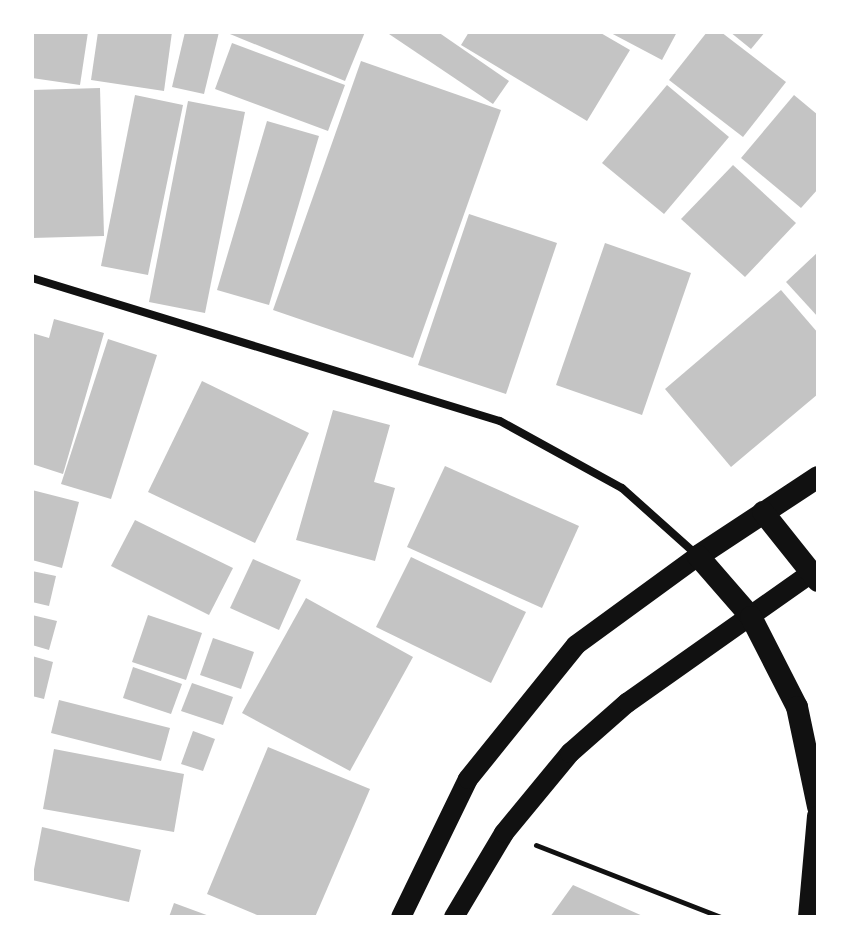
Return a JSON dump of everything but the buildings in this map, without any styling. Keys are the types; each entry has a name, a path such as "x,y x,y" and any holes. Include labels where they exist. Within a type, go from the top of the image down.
{"highway":[{"path":"818,477 698,556 751,617 797,707 818,807"},
{"path":"763,512 817,573"},
{"path":"809,917 818,816"}],"main road":[{"path":"401,917 468,779 576,645 698,556"},
{"path":"454,917 504,833 570,753 616,713 817,573"}],"street":[{"path":"32,278 500,421 622,488 698,556"}],"path":[{"path":"504,833 721,917"}]}
